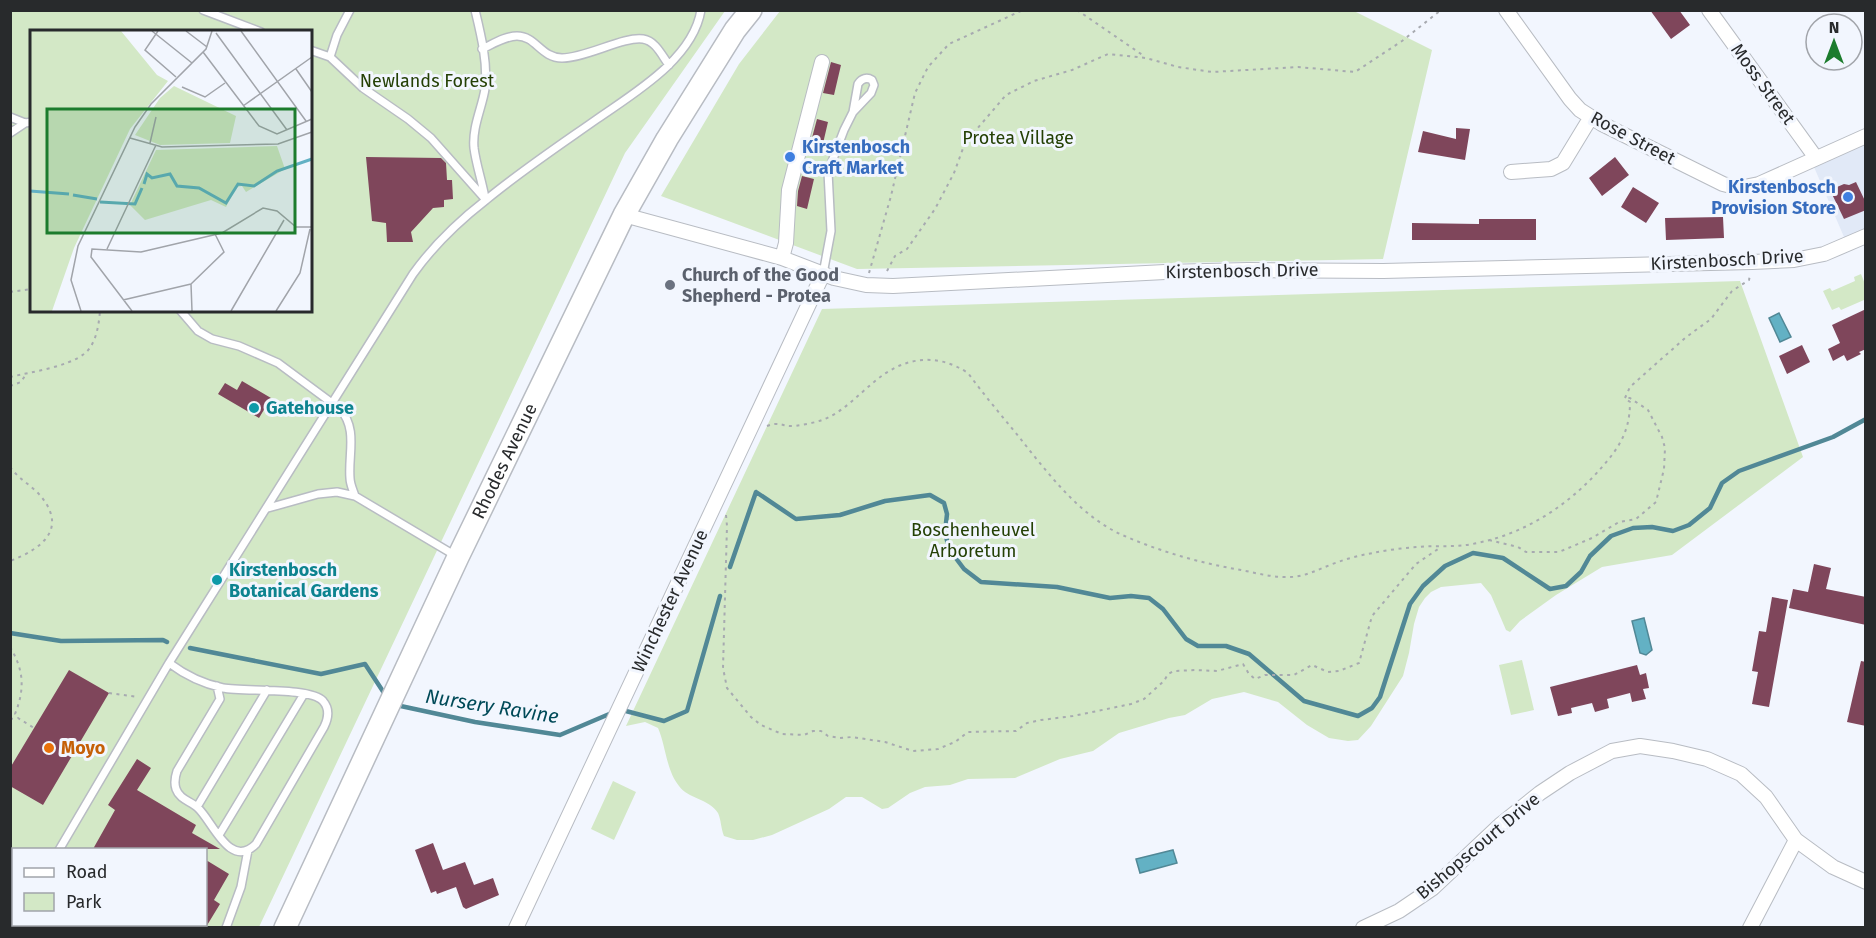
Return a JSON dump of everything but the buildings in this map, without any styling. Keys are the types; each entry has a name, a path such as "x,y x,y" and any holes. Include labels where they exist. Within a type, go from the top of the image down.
{"main road":[{"name":"Rhodes Avenue","path":"285,927 458,557 624,215 667,139 735,30 751,10"}],"street":[{"name":"Rose Street","path":"1506,10 1570,99 1591,117 1723,184 1734,187 1759,184 1816,158"},
{"name":"Moss Street","path":"1709,10 1816,158"},
{"path":"782,258 786,243 789,190 822,62"},
{"path":"1511,172 1551,169 1563,163 1591,117"},
{"path":"1816,158 1866,136"},
{"name":"Kirstenbosch Drive","path":"624,215 782,258 822,274 866,285 917,286 1200,271 1383,271 1794,260 1824,254 1866,236"},
{"name":"Winchester Avenue","path":"516,927 822,274"},
{"name":"Bishopscourt Drive","path":"1363,927 1399,911 1433,888 1500,825 1540,793 1570,773 1612,751 1640,746 1707,759 1741,774 1766,798 1796,840 1833,867 1866,882"},
{"path":"1750,927 1796,840"}],"lane":[{"path":"203,10 256,30"},
{"path":"330,57 337,35 350,10"},
{"path":"475,10 486,76 475,129 474,147 486,200"},
{"path":"60,848 169,663 268,508 412,274 428,253 486,200 637,92 669,65 699,24 702,10"},
{"path":"482,49 510,37 520,36 529,39 546,55 559,58 578,56 629,40 641,39 650,41 669,65"},
{"path":"312,51 330,57 363,88 408,118 431,138 486,200"},
{"path":"822,274 831,231 828,172 835,150 853,112 858,84 866,78 872,80 874,85 871,93 853,112"},
{"path":"10,117 28,122"},
{"path":"10,133 28,122"},
{"path":"182,312 198,331 212,339 256,352 278,363 333,403 346,416 350,427 350,479 355,496"},
{"path":"268,508 318,494 337,492 355,496 458,557"},
{"path":"169,663 189,676 217,686 238,690"},
{"path":"217,686 220,699"},
{"path":"238,690 267,690 317,697 324,702 328,711 327,720 256,844 241,852 228,847 197,807 179,796 175,777 220,699 228,691 238,690"},
{"path":"197,807 267,690"},
{"path":"219,836 304,694"},
{"path":"226,927 240,887 248,850"}],"path":[{"path":"866,285 891,196 915,93 927,67 949,44 1023,10"},
{"path":"1077,10 1146,58"},
{"path":"881,285 895,255 907,249 935,209 954,173 965,143 1006,95 1034,81 1072,70 1108,54 1146,58 1178,67 1212,72 1298,67 1355,72 1402,41 1442,10"},
{"path":"1625,398 1630,387 1684,338 1711,319 1732,291 1749,280 1752,262"},
{"path":"10,292 30,289"},
{"path":"10,377 73,360 86,354 94,340 100,312"},
{"path":"754,423 763,427 776,422 793,426 821,420 860,396 876,380 899,368 920,360 943,360 968,373 1041,464 1091,516 1120,534 1153,547 1222,567 1284,577 1302,576 1339,561 1373,553 1417,547 1476,544 1507,534 1553,513 1583,488 1611,458 1629,423 1630,402 1625,398"},
{"path":"10,386 21,382 26,373"},
{"path":"1489,540 1518,547 1526,552 1559,552 1592,538 1619,522 1636,519 1656,502 1664,469 1665,448 1662,437 1648,410 1640,403 1625,398"},
{"path":"10,467 43,499 52,524 50,535 41,545 10,561"},
{"path":"717,501 724,511 727,526 723,668 730,694 756,721 782,734 804,735 813,731 821,731 828,736 885,742 913,752 947,746 968,732 1016,731 1027,723 1131,704 1144,699 1173,671 1217,671 1243,664 1255,679 1265,675 1294,675 1312,666 1328,672 1345,670 1359,663 1361,659 1372,616 1416,564 1441,547"},
{"path":"10,647 23,676 22,697 15,714 34,728"},
{"path":"109,693 150,698"},
{"path":"10,719 18,718"}],"shaded area":[{"path":"1865,136 1865,236 1847,244 1811,160"}],"green space":[{"name":"Kirstenbosch Botanical Gardens","path":"10,11 725,11 625,153 259,927 11,927"},
{"name":"Protea Village","path":"780,11 1354,11 1432,50 1383,259 857,269 661,196 739,64"},
{"path":"1861,274 1865,284 1864,300 1841,310 1839,307 1832,310 1823,291 1830,288 1832,291 1855,281 1854,277"},
{"name":"Boschenheuvel Arboretum","path":"1740,281 1803,457 1672,555 1602,567 1556,595 1520,621 1510,632 1506,630 1491,595 1481,583 1441,587 1431,592 1419,607 1403,676 1371,726 1358,740 1329,738 1307,725 1278,702 1244,692 1212,699 1185,715 1119,733 1093,751 1060,759 1015,778 968,779 950,785 925,787 910,793 888,808 882,809 862,797 846,797 829,809 772,835 753,840 737,840 724,836 719,815 714,808 687,794 679,786 671,773 658,728 645,722 626,726 822,309"},
{"path":"1522,660 1534,710 1511,715 1499,665"},
{"path":"613,781 636,792 614,840 591,829"}],"water":[{"path":"1779,313 1791,337 1780,342 1769,318"},
{"path":"1644,618 1652,650 1646,655 1640,653 1632,621"},
{"path":"1173,850 1177,863 1140,873 1136,859"}],"waterway":[{"path":"730,567 756,492 796,519 840,515 885,501 930,495 944,503 947,514 945,532 949,549 964,569 981,582 1057,587 1110,598 1131,596 1149,598 1163,609 1186,639 1198,646 1226,646 1249,654 1304,701 1358,716 1372,708 1380,697 1410,604 1423,586 1445,566 1473,553 1503,558 1550,589 1566,586 1581,572 1590,556 1611,536 1633,528 1652,527 1673,531 1689,525 1710,508 1722,483 1739,471 1833,437 1866,419"},
{"name":"Nursery Ravine","path":"622,710 664,721 687,711 720,596"},
{"name":"Nursery Ravine","path":"10,633 61,641 163,640 167,642"},
{"name":"Nursery Ravine","path":"190,648 321,674 365,664 386,696"},
{"name":"Nursery Ravine","path":"396,705 475,722 560,735 614,712"}],"place":[{"name":"Kirstenbosch Craft Market","path":"790,157"},
{"name":"Kirstenbosch Provision Store","path":"1848,197"},
{"name":"Church of the Good Shepherd - Protea","path":"670,285"},
{"name":"Gatehouse","path":"254,408"},
{"name":"Kirstenbosch Botanical Gardens","path":"217,580"},
{"name":"Moyo","path":"49,748"}],"park label":[{"name":"Newlands Forest","path":"427,81"}]}
